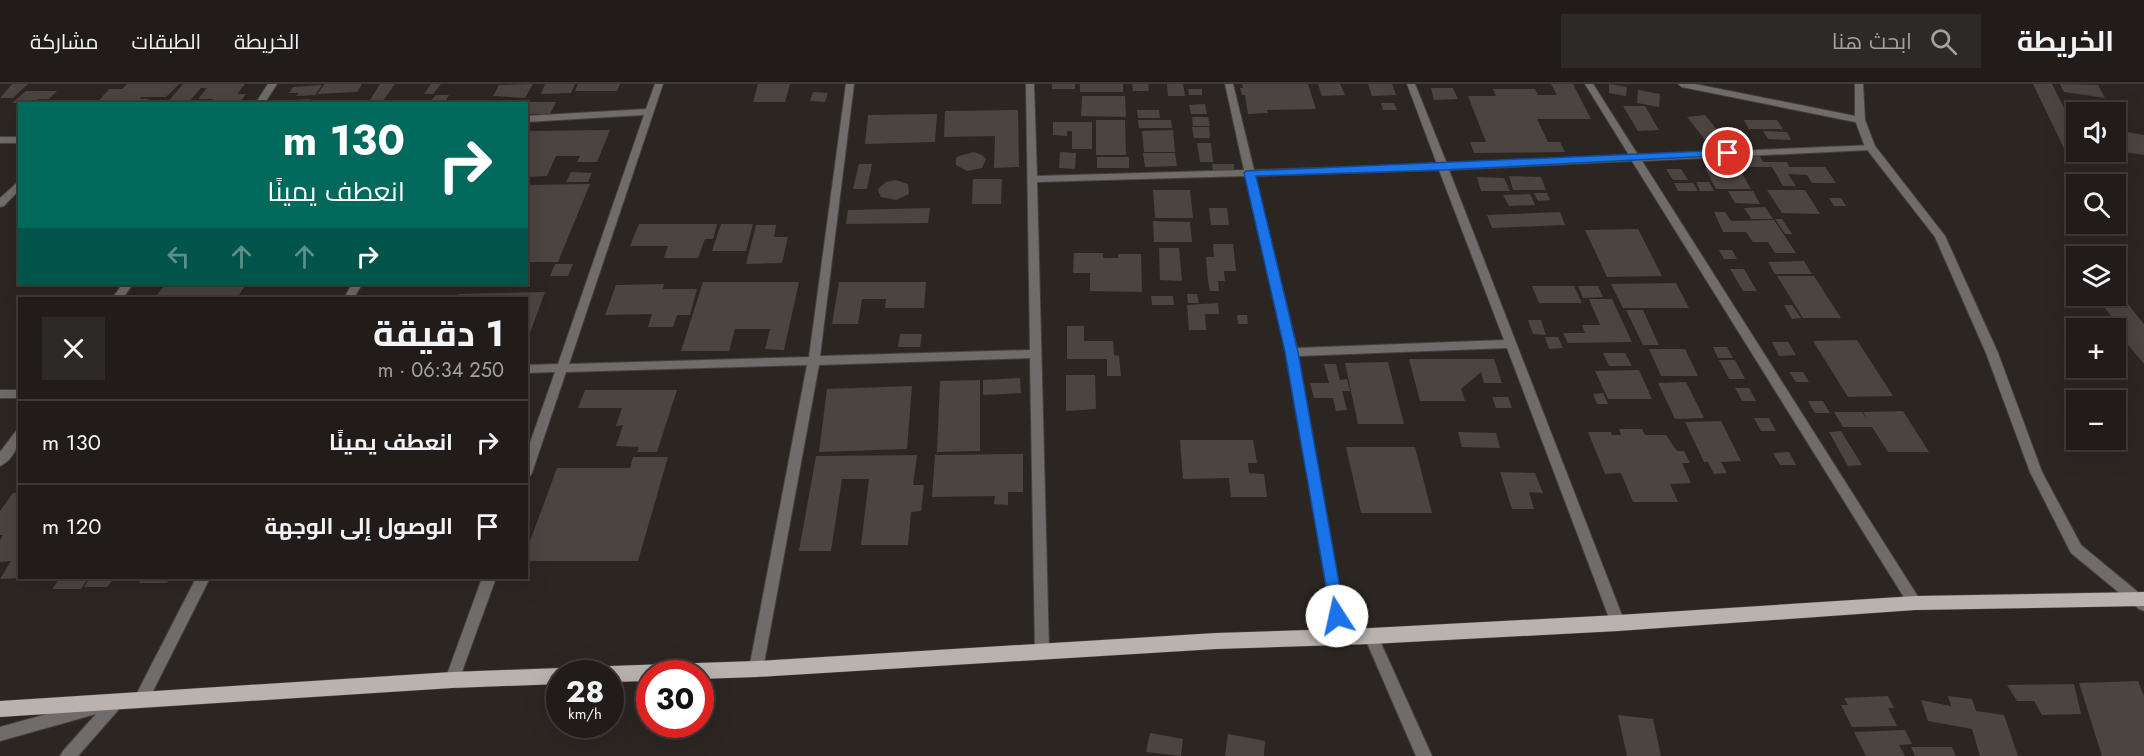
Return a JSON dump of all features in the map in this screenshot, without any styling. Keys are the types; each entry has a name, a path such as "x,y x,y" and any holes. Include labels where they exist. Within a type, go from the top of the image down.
{"main road":[{"path":"624,674 756,669 1204,641 1341,638 1618,623 1915,603 2142,601"},
{"path":"0,709 452,680 546,677"}],"street":[{"path":"260,102 273,84"},
{"path":"528,467 659,84"},
{"path":"756,669 814,360 850,84"},
{"path":"1030,84 1034,180 1042,650"},
{"path":"1229,84 1292,352 1341,638"},
{"path":"1411,84 1618,623"},
{"path":"1589,84 1915,603"},
{"path":"1682,84 1860,120"},
{"path":"1859,84 1860,120 1870,147 1940,236 1992,352 2036,472 2076,549 2142,601"},
{"path":"528,120 650,112"},
{"path":"0,140 18,140"},
{"path":"1034,180 1443,167 1870,147"},
{"path":"0,204 18,185"},
{"path":"118,297 127,285"},
{"path":"1292,352 1510,344"},
{"path":"528,369 1036,354"},
{"path":"0,394 18,394"},
{"path":"0,461 18,437"},
{"path":"141,700 202,579"},
{"path":"452,680 489,579"},
{"path":"1371,636 1424,756"},
{"path":"0,734 116,702"},
{"path":"68,756 116,702"}],"building":[{"path":"12,84 28,84 13,98 0,98"},
{"path":"127,84 179,84 166,97 141,97 140,99 149,99 146,102 98,102 109,89 122,89"},
{"path":"183,84 245,84 237,94 246,94 240,102 211,102 213,99 198,99 207,88 201,88 189,102 168,102"},
{"path":"325,84 362,84 357,92 317,94"},
{"path":"380,84 395,84 383,101 370,100"},
{"path":"431,84 441,84 433,94 424,94"},
{"path":"533,84 525,98 493,96 499,85"},
{"path":"545,84 575,84 571,93 541,94"},
{"path":"578,84 620,84 617,91 575,91"},
{"path":"758,84 790,84 785,102 753,102"},
{"path":"1052,84 1075,84 1075,89 1052,89"},
{"path":"1080,84 1123,84 1123,92 1080,92"},
{"path":"1132,84 1148,84 1149,91 1133,91"},
{"path":"1167,84 1183,84 1185,96 1168,96"},
{"path":"1242,84 1308,84 1316,109 1267,110 1268,113 1248,114 1245,95 1242,95 1240,88 1243,88"},
{"path":"1318,84 1340,84 1345,95 1322,96"},
{"path":"1368,84 1392,84 1396,95 1372,96"},
{"path":"1551,84 1573,84 1591,119 1537,119 1548,142 1560,142 1565,152 1474,153 1470,142 1486,142 1468,96 1496,96 1493,89 1535,89 1538,95 1557,95"},
{"path":"1609,84 1627,87 1626,96 1609,93"},
{"path":"2033,84 2052,84 2066,112 2066,153"},
{"path":"2060,84 2098,85 2105,98 2064,92"},
{"path":"322,85 315,95 296,96 299,93 289,93 293,87"},
{"path":"1431,88 1453,88 1458,99 1434,100"},
{"path":"1188,89 1202,89 1202,95 1189,95"},
{"path":"1638,90 1660,94 1659,107 1637,103"},
{"path":"26,91 57,91 49,99 12,103"},
{"path":"813,92 828,93 825,102 810,101"},
{"path":"436,95 449,95 445,102 430,102"},
{"path":"1082,96 1125,96 1126,117 1081,116"},
{"path":"311,99 309,102 290,102"},
{"path":"528,102 556,102 550,114 528,114"},
{"path":"1381,103 1394,103 1397,110 1383,110"},
{"path":"1205,104 1207,114 1191,114 1189,105"},
{"path":"1623,106 1645,106 1659,130 1638,131"},
{"path":"1018,110 1019,167 994,168 995,136 944,137 945,111"},
{"path":"1137,110 1159,110 1160,118 1138,118"},
{"path":"937,114 935,142 865,144 868,115"},
{"path":"1705,115 1725,140 1706,141 1687,117"},
{"path":"1192,117 1208,117 1210,126 1193,126"},
{"path":"1096,120 1125,120 1126,155 1096,155"},
{"path":"1138,120 1171,120 1172,128 1139,128"},
{"path":"1744,120 1777,120 1783,129 1749,129"},
{"path":"1053,122 1092,122 1092,149 1072,149 1072,131 1067,131 1067,136 1053,135"},
{"path":"1192,127 1209,127 1210,138 1194,138"},
{"path":"610,130 597,162 577,162 580,156 556,156 547,176 528,177 528,131"},
{"path":"1173,130 1175,152 1144,152 1142,131"},
{"path":"1763,131 1787,132 1791,140 1768,139"},
{"path":"2126,132 2144,135 2144,155 2126,152"},
{"path":"1197,143 1211,143 1213,162 1200,162"},
{"path":"974,152 986,159 982,168 967,171 956,165 956,158"},
{"path":"1060,152 1076,153 1075,169 1059,168"},
{"path":"1143,153 1175,153 1177,166 1145,167"},
{"path":"1736,155 1759,155 1763,162 1787,162 1789,167 1825,167 1836,183 1812,183 1807,175 1788,174 1796,186 1783,186 1772,167 1743,167"},
{"path":"1097,157 1129,157 1129,168 1097,168"},
{"path":"859,164 872,164 867,189 853,189"},
{"path":"1212,164 1234,164 1234,171 1213,171"},
{"path":"1705,168 1739,168 1751,189 1716,189"},
{"path":"1666,169 1681,169 1688,180 1673,180"},
{"path":"571,172 592,173 588,182 566,182"},
{"path":"1509,176 1541,177 1546,190 1513,190"},
{"path":"1477,177 1504,178 1510,191 1481,191"},
{"path":"973,179 1002,179 1001,204 972,204"},
{"path":"896,180 908,184 909,194 896,200 881,197 879,188 886,182"},
{"path":"1696,182 1709,182 1714,191 1700,191"},
{"path":"1674,183 1693,183 1698,191 1678,191"},
{"path":"590,184 558,262 528,262 528,185"},
{"path":"1153,190 1190,190 1193,218 1155,218"},
{"path":"1767,190 1805,190 1820,214 1782,213"},
{"path":"1728,191 1753,191 1760,204 1735,203"},
{"path":"1534,193 1547,193 1550,200 1538,201"},
{"path":"1530,194 1535,205 1509,206 1503,195"},
{"path":"1829,198 1841,198 1846,206 1834,206"},
{"path":"1765,207 1773,219 1751,219 1744,208"},
{"path":"930,208 928,223 846,224 848,210"},
{"path":"1209,208 1227,208 1229,225 1211,225"},
{"path":"1560,212 1565,225 1492,228 1487,215"},
{"path":"1714,212 1725,212 1731,221 1774,220 1796,253 1775,253 1768,242 1753,242 1746,232 1723,232"},
{"path":"1775,219 1782,219 1792,234 1785,234"},
{"path":"1153,221 1190,222 1192,242 1154,242"},
{"path":"639,224 717,224 713,239 705,239 698,258 664,258 668,246 630,246"},
{"path":"721,224 753,224 746,251 712,251"},
{"path":"756,225 776,225 774,237 788,237 782,263 746,264"},
{"path":"1638,229 1662,276 1607,277 1585,230"},
{"path":"1213,244 1233,244 1236,271 1224,271 1225,281 1218,281 1219,291 1210,291 1208,281 1206,257 1214,257"},
{"path":"1159,248 1179,248 1182,281 1160,280"},
{"path":"1719,250 1732,250 1737,259 1724,259"},
{"path":"1074,253 1103,253 1103,258 1118,258 1118,254 1141,254 1142,292 1090,291 1090,273 1073,273"},
{"path":"1804,261 1812,274 1775,274 1768,262"},
{"path":"555,264 573,264 568,276 550,276"},
{"path":"1730,269 1744,269 1757,291 1743,291"},
{"path":"1777,276 1814,276 1841,318 1803,318"},
{"path":"703,282 799,282 784,350 765,349 770,329 735,329 729,351 681,351"},
{"path":"839,282 926,282 924,308 885,308 886,299 862,299 858,324 832,324"},
{"path":"1676,283 1689,308 1623,308 1611,284"},
{"path":"664,284 663,289 697,289 690,315 677,315 673,327 648,327 652,314 605,315 616,285"},
{"path":"165,285 245,285 239,295 157,295"},
{"path":"1532,286 1574,286 1582,303 1539,303"},
{"path":"1578,286 1598,286 1603,297 1583,298"},
{"path":"545,292 528,338 528,297 456,297 458,294"},
{"path":"1187,294 1197,294 1199,303 1188,303"},
{"path":"1151,296 1173,296 1174,305 1152,305"},
{"path":"1589,299 1612,299 1632,342 1568,343 1563,333 1585,333 1582,325 1600,325"},
{"path":"2126,302 2144,324 2144,364 2126,345 2126,318 2113,318 2103,306 2126,306"},
{"path":"1218,303 1219,314 1205,314 1206,330 1189,330 1187,305"},
{"path":"1784,305 1792,305 1801,318 1792,319"},
{"path":"1626,310 1643,310 1659,345 1643,345"},
{"path":"1237,315 1247,315 1248,324 1238,324"},
{"path":"1528,320 1541,320 1546,335 1533,334"},
{"path":"1067,326 1084,326 1084,341 1113,341 1114,355 1119,356 1121,376 1107,376 1107,359 1067,359"},
{"path":"900,334 922,334 920,347 898,347"},
{"path":"1545,337 1558,337 1563,348 1549,349"},
{"path":"1857,340 1893,396 1848,397 1813,341"},
{"path":"1772,342 1788,342 1796,355 1779,356"},
{"path":"1713,347 1727,347 1733,358 1718,358"},
{"path":"1649,349 1685,349 1698,376 1661,376"},
{"path":"1603,353 1625,353 1632,366 1609,366"},
{"path":"1409,359 1494,359 1502,383 1484,383 1481,372 1461,389 1465,401 1420,401"},
{"path":"1719,360 1735,360 1745,379 1729,379"},
{"path":"1388,362 1404,424 1358,424 1345,363"},
{"path":"1324,364 1336,364 1340,380 1347,379 1350,391 1342,391 1347,410 1336,411 1333,398 1314,398 1310,383 1329,383"},
{"path":"1639,370 1652,399 1608,399 1595,371"},
{"path":"1789,372 1803,372 1809,382 1796,382"},
{"path":"1066,375 1095,375 1096,409 1066,411"},
{"path":"1020,378 1021,393 983,395 983,380"},
{"path":"980,380 980,451 937,452 940,381"},
{"path":"1686,382 1704,418 1675,419 1658,383"},
{"path":"912,386 907,449 819,452 827,389"},
{"path":"1735,388 1749,388 1756,401 1742,401"},
{"path":"585,390 677,390 657,452 637,452 639,447 616,446 623,425 616,426 622,408 578,408"},
{"path":"1603,393 1608,404 1597,404 1593,394"},
{"path":"1492,397 1508,397 1512,408 1496,408"},
{"path":"1808,401 1823,401 1830,413 1815,413"},
{"path":"1903,411 1929,452 1888,452 1872,427 1843,427 1834,412 1862,412 1867,420 1863,412"},
{"path":"1754,418 1769,418 1776,431 1761,431"},
{"path":"1721,421 1741,461 1721,462 1727,473 1714,474 1708,462 1704,462 1685,422"},
{"path":"1619,429 1642,429 1645,435 1666,435 1677,451 1684,451 1690,463 1682,463 1691,483 1670,484 1678,502 1633,502 1621,473 1605,474 1588,432 1611,432 1612,435 1621,435"},
{"path":"1841,431 1862,465 1848,466 1829,432"},
{"path":"1458,432 1496,433 1500,448 1462,447"},
{"path":"1180,440 1253,440 1257,463 1248,463 1249,473 1264,474 1267,497 1231,497 1229,478 1183,479"},
{"path":"1346,447 1415,447 1432,513 1361,513"},
{"path":"1789,452 1796,465 1780,465 1773,453"},
{"path":"1023,454 1023,492 1008,492 1008,505 994,504 995,496 932,497 935,455"},
{"path":"917,455 913,485 924,485 921,511 911,512 908,545 861,545 869,479 842,479 831,551 799,551 816,456"},
{"path":"633,457 668,457 638,561 528,561 528,547 557,468 630,468"},
{"path":"1500,472 1535,473 1543,493 1529,492 1534,509 1512,509"},
{"path":"13,493 18,493 18,578 0,579 11,561 0,562 0,540 3,535 0,535 0,511"},
{"path":"59,579 87,579 81,589 52,589"},
{"path":"89,579 113,579 107,587 84,587"},
{"path":"141,579 169,579 167,583 139,583"},
{"path":"2138,681 2144,696 2144,756 2102,756 2079,683"},
{"path":"2074,684 2081,714 2042,715 2034,701 2017,701 2007,685"},
{"path":"1888,696 1894,708 1888,708 1897,726 1852,727 1841,705 1848,705 1844,698"},
{"path":"1948,696 1972,699 1976,711 2004,715 2018,756 1980,756 1972,729 1928,721 1921,700 1951,706"},
{"path":"1618,715 1653,719 1661,756 1627,756"},
{"path":"1905,730 1912,744 1899,745 1905,756 1866,756 1854,732"},
{"path":"1150,733 1183,739 1181,756 1146,752"},
{"path":"1228,734 1265,741 1264,756 1225,756"},
{"path":"1911,747 1952,747 1956,756 1915,756"}],"route":[{"path":"1337,616 1292,352 1250,173 1443,167 1728,153"}]}
